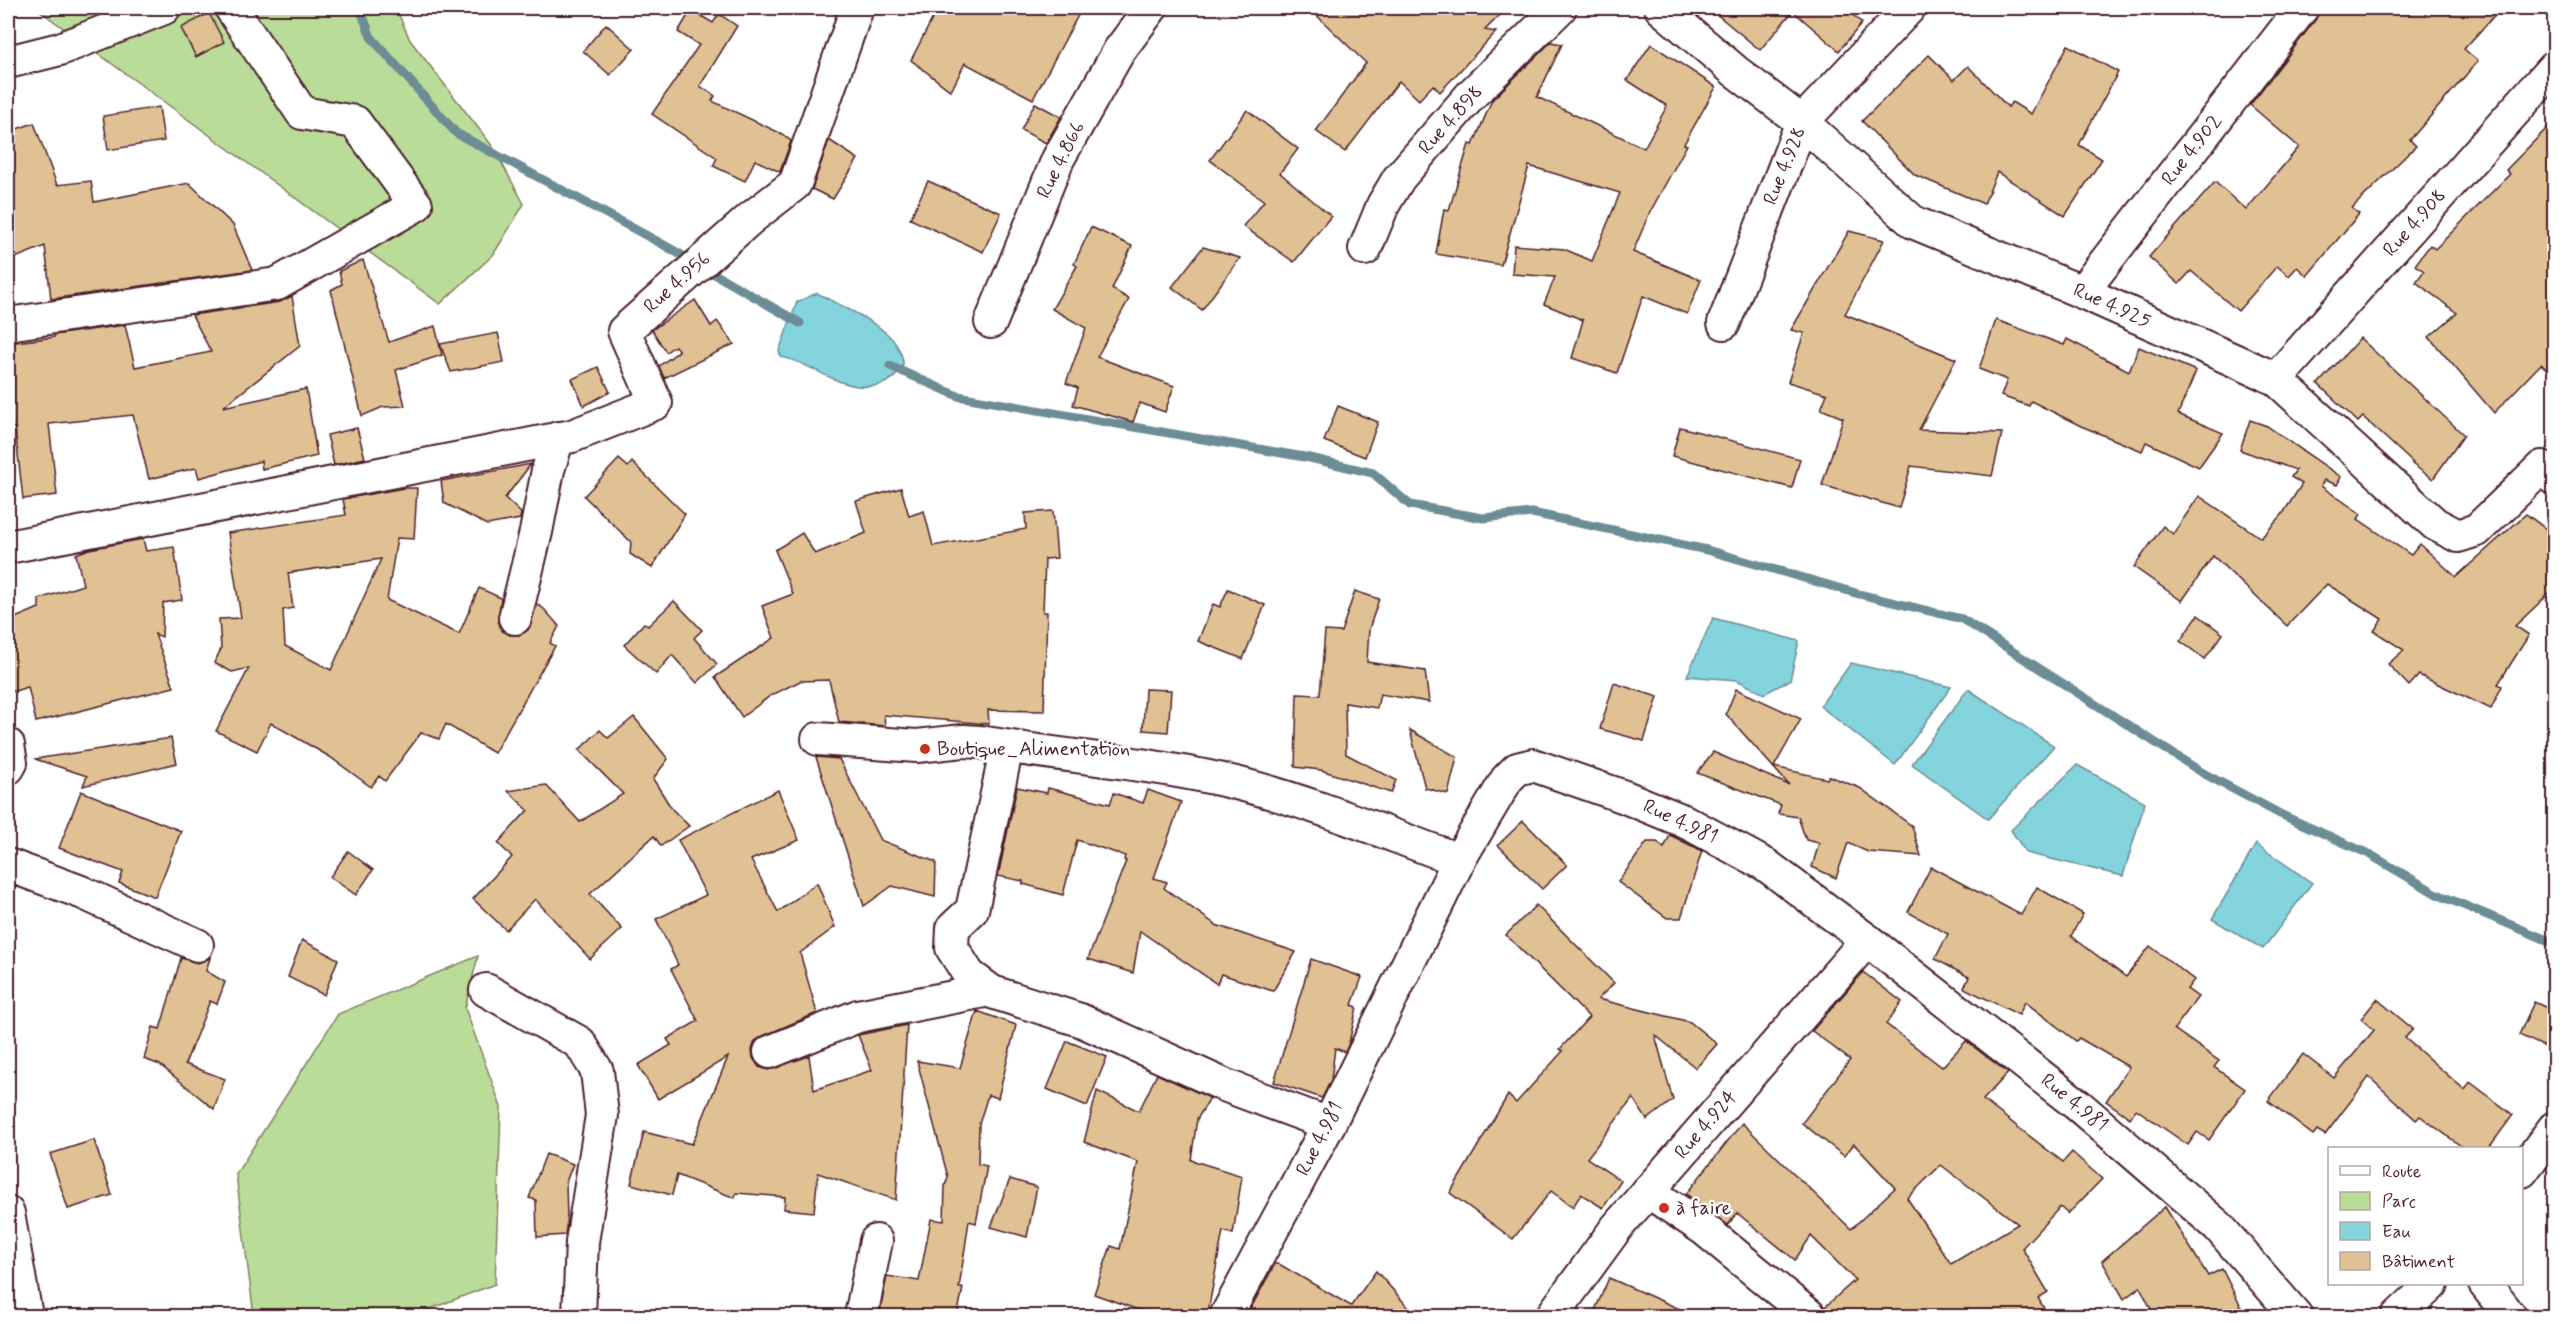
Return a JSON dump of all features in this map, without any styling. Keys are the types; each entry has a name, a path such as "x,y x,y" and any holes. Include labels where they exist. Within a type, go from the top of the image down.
{"street":[{"path":"8,62 60,49 164,8"},
{"path":"8,324 278,285 416,205 355,122 302,113 231,8"},
{"name":"Rue 4.956","path":"8,547 572,436 656,403 624,331 751,218 795,184 858,8"},
{"name":"Rue 4.866","path":"991,322 1058,159 1119,51 1150,8"},
{"name":"Rue 4.898","path":"1365,249 1383,205 1399,178 1472,94 1560,8"},
{"name":"Rue 4.925","path":"1661,8 1735,72 1802,122 1913,222 2082,292 2276,380 2435,524 2458,536 2477,530 2550,466"},
{"name":"Rue 4.928","path":"1724,323 1802,122 1909,8"},
{"name":"Rue 4.902","path":"2082,292 2302,8"},
{"name":"Rue 4.908","path":"2276,380 2554,67"},
{"path":"515,618 548,470 558,438"},
{"path":"818,739 917,746 963,741 1172,769 1242,785 1345,818 1459,860"},
{"path":"8,745 11,764 8,768"},
{"path":"1007,747 972,910 953,928 952,948 969,975 989,990 1080,1020 1224,1085 1329,1124"},
{"name":"Rue 4.981","path":"1226,1317 1329,1124 1459,860 1507,780 1518,769 1533,765 1625,797 1686,822 1766,865 1867,940 2079,1106 2218,1226 2296,1317"},
{"path":"8,865 81,892 196,945"},
{"name":"Rue 4.924","path":"1552,1317 1617,1227 1867,940"},
{"path":"486,990 580,1043 597,1071 602,1115 582,1242 579,1317"},
{"path":"770,1052 858,1016 989,990"},
{"path":"2523,1169 2554,1128"},
{"path":"1648,1191 1704,1230 1810,1317"},
{"path":"8,1213 26,1317"},
{"path":"861,1317 876,1241"},
{"path":"2398,1317 2431,1285"},
{"path":"2486,1285 2510,1317"}],"green space":[{"path":"36,8 396,8 410,40 493,147 524,204 493,255 440,304"},
{"path":"478,956 465,1008 501,1107 495,1284 412,1316 254,1316 236,1174 338,1014"}],"water":[{"path":"817,293 878,326 889,336 897,345 903,362 900,371 894,377 888,382 872,386 847,384 781,357 779,351 797,302"},
{"path":"1713,618 1799,641 1790,680 1764,694 1737,680 1687,676"},
{"path":"1851,663 1951,687 1895,765 1820,706"},
{"path":"1968,689 2054,746 1988,819 1912,764"},
{"path":"2077,765 2145,802 2123,876 2026,853 2011,830"},
{"path":"2256,844 2312,883 2263,949 2212,919"}],"building":[{"path":"938,8 1082,8 1033,99 965,63 951,91 911,60"},
{"path":"1309,8 1507,8 1485,30 1496,32 1440,92 1433,85 1419,100 1399,81 1345,152 1316,131 1366,63"},
{"path":"1709,8 1845,8 1862,23 1839,51 1793,11 1760,50"},
{"path":"2320,8 2501,8 2464,49 2478,61 2410,140 2416,146 2352,208 2359,214 2307,276 2297,267 2289,276 2277,266 2238,311 2191,271 2179,284 2149,257 2215,182 2246,210 2299,147 2250,105 2316,19"},
{"path":"691,10 713,23 719,14 737,26 700,86 715,96 712,101 782,134 791,141 780,172 755,160 745,181 713,166 717,158 652,114 699,45 678,32"},
{"path":"209,13 224,42 196,57 181,28"},
{"path":"606,24 634,49 610,75 583,51"},
{"path":"1551,42 1562,44 1537,97 1644,148 1667,106 1627,80 1651,44 1716,87 1684,144 1687,145 1649,214 1633,252 1701,280 1687,314 1643,296 1617,373 1572,358 1583,320 1544,304 1555,277 1512,274 1514,245 1564,249 1592,261 1620,193 1529,166 1501,265 1436,254 1444,209 1449,210 1469,144 1473,145 1492,100"},
{"path":"2068,45 2118,72 2079,145 2102,159 2065,216 1997,172 1984,204 1915,175 1862,121 1929,55 1954,80 1968,66 2008,107 2012,102 2031,114"},
{"path":"1035,103 1061,117 1046,143 1021,130"},
{"path":"159,107 164,141 108,150 103,116"},
{"path":"1247,110 1298,149 1280,173 1331,216 1294,262 1243,226 1264,201 1210,160"},
{"path":"2554,121 2554,376 2541,364 2494,413 2429,337 2457,313 2416,282 2424,271 2415,265 2430,245 2435,249 2510,174 2506,170"},
{"path":"34,123 57,185 91,181 94,202 189,183 233,225 252,270 51,299 45,246 8,261 8,132"},
{"path":"829,140 858,159 833,199 812,189"},
{"path":"928,181 1001,213 983,252 910,219"},
{"path":"1091,227 1132,246 1112,289 1129,299 1097,357 1174,386 1165,412 1140,403 1133,422 1073,405 1078,388 1066,383 1086,328 1052,309 1077,266 1074,264"},
{"path":"1849,231 1884,240 1845,314 1956,359 1919,430 2002,433 1992,476 1911,466 1899,508 1822,485 1843,418 1821,409 1827,394 1788,382 1804,333 1791,330"},
{"path":"1203,247 1240,258 1202,310 1172,287"},
{"path":"363,260 389,342 435,326 442,355 396,370 405,406 383,407 362,416 331,290 342,284 339,271"},
{"path":"292,296 300,346 223,407 306,389 317,456 262,469 261,461 199,478 196,468 149,479 133,415 49,424 57,495 23,499 15,428 12,428 8,391 8,343 125,325 135,367 211,352 192,315 280,302"},
{"path":"695,300 711,326 717,321 734,344 664,378 659,366 679,351 675,346 666,352 652,330"},
{"path":"1996,320 2064,345 2067,339 2129,371 2139,347 2196,371 2178,414 2223,433 2199,467 2146,442 2142,451 2081,426 2031,401 2029,406 2001,396 2007,380 1979,369"},
{"path":"498,333 504,362 451,372 440,344"},
{"path":"2360,338 2464,435 2433,479 2412,464 2363,417 2358,422 2318,384"},
{"path":"598,367 610,392 584,406 572,379"},
{"path":"1338,406 1378,422 1365,457 1324,441"},
{"path":"2250,420 2267,426 2341,477 2337,485 2324,480 2321,486 2361,514 2358,519 2411,555 2420,544 2456,577 2526,514 2554,535 2554,589 2515,626 2529,635 2498,684 2502,686 2491,709 2419,675 2409,686 2388,664 2404,650 2374,631 2382,619 2327,584 2287,626 2213,556 2182,601 2134,567 2163,526 2173,534 2199,496 2261,538 2282,515 2302,484 2291,477 2296,470 2240,450"},
{"path":"1680,427 1800,459 1792,488 1672,456"},
{"path":"357,428 365,458 334,465 327,435"},
{"path":"619,459 628,467 632,462 685,514 652,568 630,554 631,542 584,496"},
{"path":"531,464 505,498 521,513 520,519 487,525 444,503 441,481"},
{"path":"404,488 417,488 414,539 397,538 387,600 459,634 479,588 501,598 498,622 502,631 510,635 519,635 528,630 537,604 559,626 550,643 555,646 494,753 446,724 439,739 421,733 385,781 379,776 371,787 330,757 271,723 257,751 216,731 249,668 232,672 214,663 221,649 219,619 241,618 228,533 346,515 343,499","holes":["381,559 331,670 285,646 283,610 293,608 288,573"]},
{"path":"901,488 909,516 924,511 933,546 1026,529 1025,513 1053,511 1057,558 1045,559 1043,612 1047,612 1044,711 988,710 989,724 884,715 885,726 839,722 829,680 800,681 770,696 742,717 715,677 774,638 762,606 793,594 775,550 802,533 815,554 866,533 856,501"},
{"path":"143,539 146,551 174,547 182,600 163,603 162,637 155,634 174,687 36,722 28,687 8,693 8,621 39,608 39,599 83,585 76,554 89,549"},
{"path":"1228,589 1265,605 1243,659 1198,641 1213,604 1220,607"},
{"path":"1355,591 1379,599 1369,629 1367,662 1425,671 1429,702 1380,694 1377,708 1345,703 1346,754 1396,780 1391,793 1321,770 1295,767 1297,694 1320,695 1325,631 1341,632"},
{"path":"674,601 702,630 694,638 717,664 697,683 672,655 656,674 624,645 644,623 648,626"},
{"path":"2198,615 2223,634 2205,659 2180,641"},
{"path":"1614,683 1658,697 1644,741 1600,729"},
{"path":"1145,689 1171,690 1168,732 1143,730"},
{"path":"1736,689 1801,719 1774,767 1827,779 1829,776 1860,788 1912,826 1921,856 1868,852 1848,843 1836,878 1812,867 1819,843 1806,840 1798,817 1778,814 1781,805 1697,773 1713,752 1789,785 1726,714"},
{"path":"634,717 668,759 653,779 672,809 689,826 661,846 654,836 590,894 622,929 590,959 535,899 506,930 473,899 512,857 498,843 528,810 508,791 546,785 580,822 623,794 579,750 600,730 608,738"},
{"path":"1410,730 1457,757 1448,794 1425,788"},
{"path":"171,738 177,763 83,786 87,776 35,759"},
{"path":"816,757 839,759 880,840 936,862 935,897 892,886 864,906"},
{"path":"1017,787 1047,793 1048,788 1110,804 1114,793 1143,803 1148,790 1181,802 1154,878 1167,882 1164,888 1216,925 1296,952 1273,991 1221,974 1217,984 1140,931 1133,973 1088,959 1126,861 1125,856 1077,840 1063,895 1023,884 1023,881 998,876"},
{"path":"778,790 799,840 751,860 778,912 817,883 835,927 800,953 817,1013 755,1041 752,1050 753,1058 759,1067 768,1070 809,1056 814,1090 872,1070 858,1035 907,1025 896,1200 818,1173 814,1212 784,1209 785,1197 736,1193 735,1198 677,1175 672,1195 631,1184 644,1132 692,1144 728,1057 658,1099 638,1065 671,1045 667,1039 698,1021 671,969 678,965 656,919 706,895 678,840"},
{"path":"81,791 181,831 155,897 119,883 123,872 59,848"},
{"path":"1523,821 1567,865 1542,889 1498,845"},
{"path":"1670,835 1702,851 1681,918 1667,918 1618,882 1647,842 1657,842 1664,848"},
{"path":"348,851 373,870 356,895 330,877"},
{"path":"1931,867 2021,915 2037,887 2083,914 2071,936 2126,977 2150,946 2194,980 2187,989 2198,997 2174,1029 2219,1061 2214,1067 2245,1089 2209,1140 2197,1132 2188,1145 2136,1109 2130,1118 2106,1101 2129,1067 2079,1038 2076,1041 2025,1002 2019,1015 1964,988 1969,977 1935,959 1948,934 1908,912"},
{"path":"1536,905 1614,983 1598,999 1690,1022 1717,1044 1696,1068 1655,1035 1673,1100 1647,1120 1633,1098 1587,1158 1621,1181 1603,1208 1581,1194 1573,1207 1551,1191 1513,1239 1450,1193 1508,1095 1516,1103 1563,1051 1560,1049 1589,1017 1506,935"},
{"path":"302,940 338,959 324,995 288,977"},
{"path":"181,958 198,963 210,958 206,971 225,982 217,1004 210,1001 185,1064 225,1079 214,1109 160,1065 144,1059 153,1027 160,1029"},
{"path":"1311,959 1362,977 1352,1005 1357,1007 1349,1043 1345,1052 1335,1048 1331,1080 1322,1098 1274,1082"},
{"path":"1863,972 1902,1002 1886,1024 1942,1067 1966,1041 2008,1073 1983,1100 2063,1162 2072,1152 2102,1179 2068,1214 2060,1207 2022,1248 2048,1292 2038,1298 2049,1317 1828,1317 1825,1307 1855,1280 1811,1236 1795,1260 1737,1213 1728,1225 1686,1194 1742,1123 1851,1229 1895,1188 1854,1144 1844,1156 1802,1123 1850,1060 1812,1031","holes":["1941,1165 2018,1224 1951,1264 1907,1198"]},
{"path":"2377,999 2413,1029 2405,1038 2465,1090 2470,1082 2513,1115 2489,1147 2462,1147 2420,1116 2416,1120 2369,1077 2325,1135 2317,1130 2313,1135 2268,1101 2303,1054 2334,1078 2374,1030 2361,1019"},
{"path":"2534,1002 2554,1011 2554,1051 2519,1035"},
{"path":"977,1011 1016,1025 998,1098 988,1095 979,1124 978,1164 987,1166 976,1223 969,1221 959,1288 963,1288 957,1317 879,1317 887,1276 919,1281 931,1219 944,1221 945,1186 948,1177 917,1061 960,1068"},
{"path":"1067,1041 1107,1057 1087,1106 1047,1089"},
{"path":"1157,1074 1210,1098 1197,1119 1191,1160 1242,1176 1233,1234 1223,1231 1207,1317 1158,1317 1094,1294 1111,1246 1120,1249 1138,1162 1084,1142 1097,1091 1139,1111"},
{"path":"94,1140 112,1195 68,1209 50,1154"},
{"path":"546,1154 573,1164 566,1182 567,1220 565,1235 537,1237 536,1200 529,1198"},
{"path":"1010,1179 1037,1187 1027,1237 991,1227"},
{"path":"2165,1207 2208,1276 2222,1269 2246,1317 2155,1317 2140,1287 2124,1299 2102,1261"},
{"path":"1275,1264 1279,1264 1351,1306 1376,1271 1417,1317 1246,1317"},
{"path":"1609,1278 1698,1317 1592,1317"}],"waterway":[{"path":"360,8 371,37 456,133 664,245 800,323"},
{"path":"890,366 958,396 1310,458 1373,473 1410,505 1483,518 1532,513 1707,550 1859,594 1962,619 2203,773 2280,814 2369,854 2437,894 2554,943"}],"place":[{"name":"Boutique_Alimentation","path":"925,749"},
{"name":"à faire","path":"1664,1208"}]}
